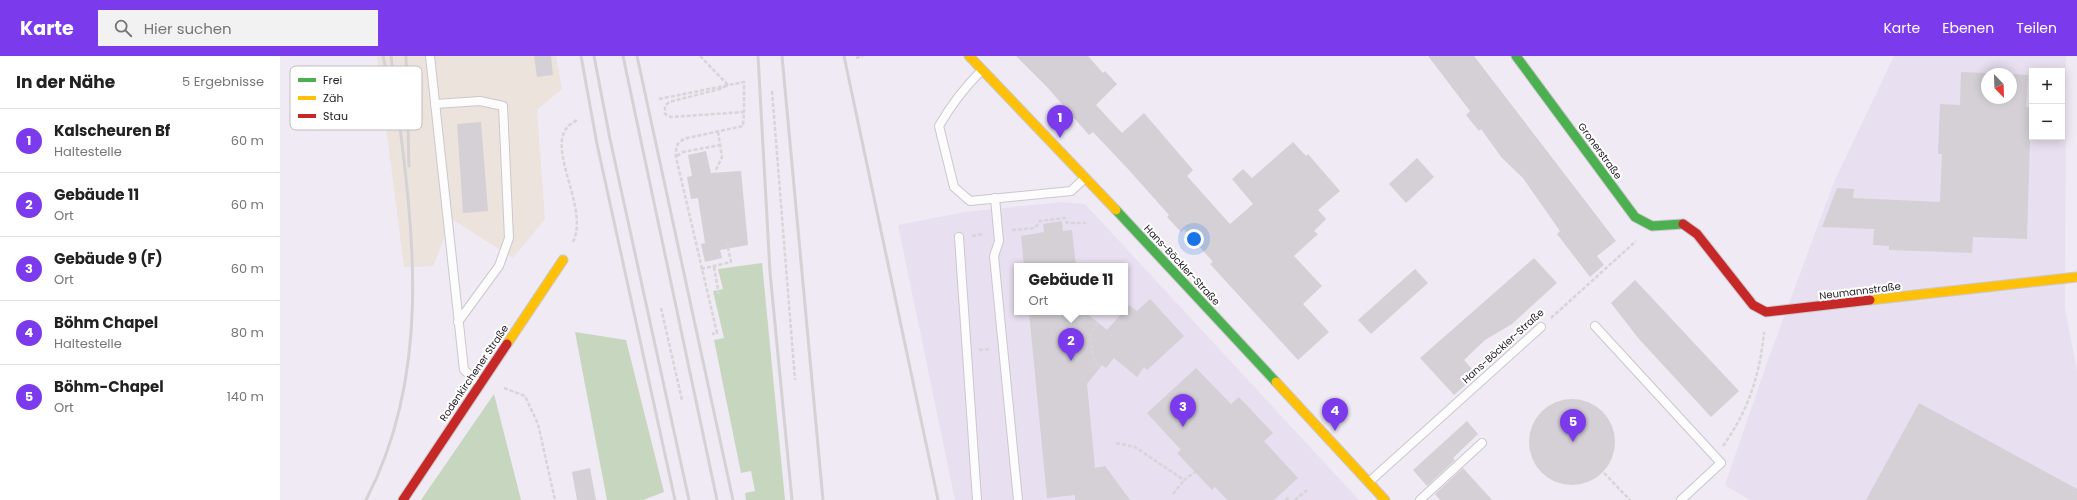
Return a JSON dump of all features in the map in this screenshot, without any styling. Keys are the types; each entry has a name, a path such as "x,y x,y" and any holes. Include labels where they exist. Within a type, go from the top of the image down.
{"street":[{"name":"Hans-Böckler-Straße","path":"969,56 1086,177 1385,500"},
{"name":"Gronerstraße","path":"1516,56 1635,217 1652,226"},
{"path":"1652,226 1685,224 1697,234 1753,305 1766,312"},
{"name":"Rodenkirchener Straße","path":"403,500 479,383 563,260"},
{"name":"Neumannstraße","path":"1766,312 2077,277"}],"lane":[{"path":"430,56 464,370 479,383"},
{"path":"979,67 939,126 954,187 970,201 1071,191 1086,177"},
{"path":"435,104 480,101 503,106 509,238 499,266 458,322"},
{"path":"995,198 999,241 994,256 1018,500"},
{"path":"959,237 977,500"},
{"path":"1595,326 1721,463 1681,500"},
{"name":"Hans-Böckler-Straße","path":"1369,482 1541,327"},
{"path":"1420,500 1482,443"}],"path":[{"path":"700,56 728,85"},
{"path":"856,58 863,56"},
{"path":"659,99 744,82 743,126 679,141 676,145 676,157 717,333 712,334"},
{"path":"728,85 720,90 669,102 665,106 665,114 671,117 744,112"},
{"path":"772,91 795,380"},
{"path":"563,260 575,237 577,216 561,146 566,129 578,119"},
{"path":"716,170 722,157 718,132"},
{"path":"676,157 684,152 720,145"},
{"path":"998,231 1035,228 1040,221 1064,218 1067,223 1086,222"},
{"name":"Hans-Böckler-Straße","path":"1541,327 1652,226"},
{"path":"701,269 731,262 727,243"},
{"path":"714,266 719,295"},
{"path":"661,308 682,400"},
{"path":"1715,457 1739,424 1756,382 1763,345 1766,312"},
{"path":"1098,322 1090,336 1093,357 1099,369"},
{"path":"967,352 1003,348"},
{"path":"479,383 507,388 525,396 538,424 555,500"},
{"path":"1116,443 1135,447 1184,480"},
{"path":"1173,494 1184,480 1195,472"},
{"path":"1604,473 1630,500"},
{"path":"1295,500 1307,490"},
{"path":"1286,500 1287,498 1289,500"}],"shaded area":[{"path":"377,56 556,56 562,89 537,110 545,219 513,258 452,219 433,266 404,267 386,130 422,130 422,66 378,66"},
{"path":"1894,56 2066,56 2065,308 2077,372 2077,500 1750,500 1725,485 1767,363 1834,182"},
{"path":"1062,202 1085,204 1359,500 955,500 898,225 965,212"}],"green space":[{"path":"762,263 785,500 746,500 745,493 755,491 751,471 741,473 714,340 724,338 713,291 723,289 718,269"},
{"path":"575,332 626,340 664,492 643,500 607,500"},
{"path":"494,394 521,500 421,500"}],"building":[{"path":"534,56 551,56 553,75 537,77"},
{"path":"1016,56 1088,56 1103,73 1105,71 1117,84 1096,105 1122,133 1144,113 1193,170 1187,176 1230,224 1253,204 1232,179 1243,169 1252,178 1293,142 1306,156 1308,154 1340,191 1318,210 1326,219 1314,231 1318,234 1294,256 1322,286 1303,304 1329,332 1298,360 1210,264 1213,262 1184,229 1181,232 1167,217 1169,215 1128,169 1093,132 1089,135 1047,87"},
{"path":"1428,56 1474,56 1616,241 1597,256 1604,265 1590,277 1557,234 1560,231 1523,178 1502,158 1481,129 1479,131 1466,115 1470,111"},
{"path":"1961,72 1981,73 1981,104 2017,104 2017,74 2028,75 2026,107 2029,107 2030,140 2027,239 1973,237 1972,253 1889,250 1889,246 1873,245 1874,229 1822,227 1837,188 1854,189 1853,198 1940,202 1942,154 1938,154 1940,104 1960,105"},
{"path":"481,122 488,211 463,213 457,124"},
{"path":"706,151 711,173 741,171 748,245 720,250 722,258 705,262 701,244 705,243 698,198 691,199 687,177 692,176 688,155"},
{"path":"1417,158 1434,177 1406,203 1389,184"},
{"path":"1062,221 1063,231 1072,230 1076,263 1024,263 1021,236 1044,232 1043,224"},
{"path":"1534,258 1557,283 1512,324 1485,340 1464,360 1477,375 1454,395 1420,358"},
{"path":"1415,269 1428,283 1371,334 1358,320"},
{"path":"1635,280 1739,391 1711,417 1639,339 1611,303"},
{"path":"1150,299 1184,336 1147,370 1144,367 1137,377 1114,358 1106,368 1102,365 1087,384 1095,468 1105,466 1130,500 1075,500 1075,495 1047,498 1029,315 1089,315 1107,330 1120,315 1128,315 1129,305 1137,311"},
{"path":"1196,368 1231,404 1239,397 1273,433 1264,441 1298,478 1274,500 1227,500 1215,487 1212,490 1177,453 1181,450 1147,413"},
{"path":"1572,399 1588,402 1596,406 1608,418 1612,426 1615,442 1612,458 1608,466 1596,478 1588,482 1572,485 1556,482 1548,478 1536,466 1532,458 1529,442 1532,426 1536,418 1548,406 1556,402"},
{"path":"1919,403 2077,489 2077,500 1866,500"},
{"path":"1467,421 1478,434 1453,458 1455,460 1427,486 1413,470"},
{"path":"590,468 596,500 577,500 572,472"},
{"path":"1463,468 1492,500 1440,500 1435,494"}],"railway":[{"path":"383,56 385,66"},
{"path":"391,56 392,66"},
{"path":"406,56 406,66"},
{"path":"581,56 597,144 675,500"},
{"path":"594,56 610,139 689,500"},
{"path":"623,56 717,500"},
{"path":"637,56 733,500"},
{"path":"758,56 770,272 792,500"},
{"path":"782,56 823,500"},
{"path":"844,56 938,500"},
{"path":"366,500 389,447 403,393 411,337 413,281 410,225 400,130"},
{"path":"408,130 409,166"}],"traffic: fast":[{"path":"1516,56 1635,217 1652,226 1683,224"},
{"path":"1116,210 1276,382"}],"traffic: slow":[{"path":"969,56 1116,210"},
{"path":"507,344 563,260"},
{"path":"1870,300 2077,277"},
{"path":"1276,382 1385,500"}],"traffic: jam":[{"path":"1683,224 1697,234 1753,305 1766,312 1870,300"},
{"path":"403,500 507,344"}],"place":[{"name":"Kalscheuren Bf","path":"1060,138"},
{"name":"Gebäude 11","path":"1071,361"},
{"name":"Gebäude 9 (F)","path":"1183,427"},
{"name":"Böhm Chapel","path":"1335,431"},
{"name":"Böhm-Chapel","path":"1573,442"}]}
